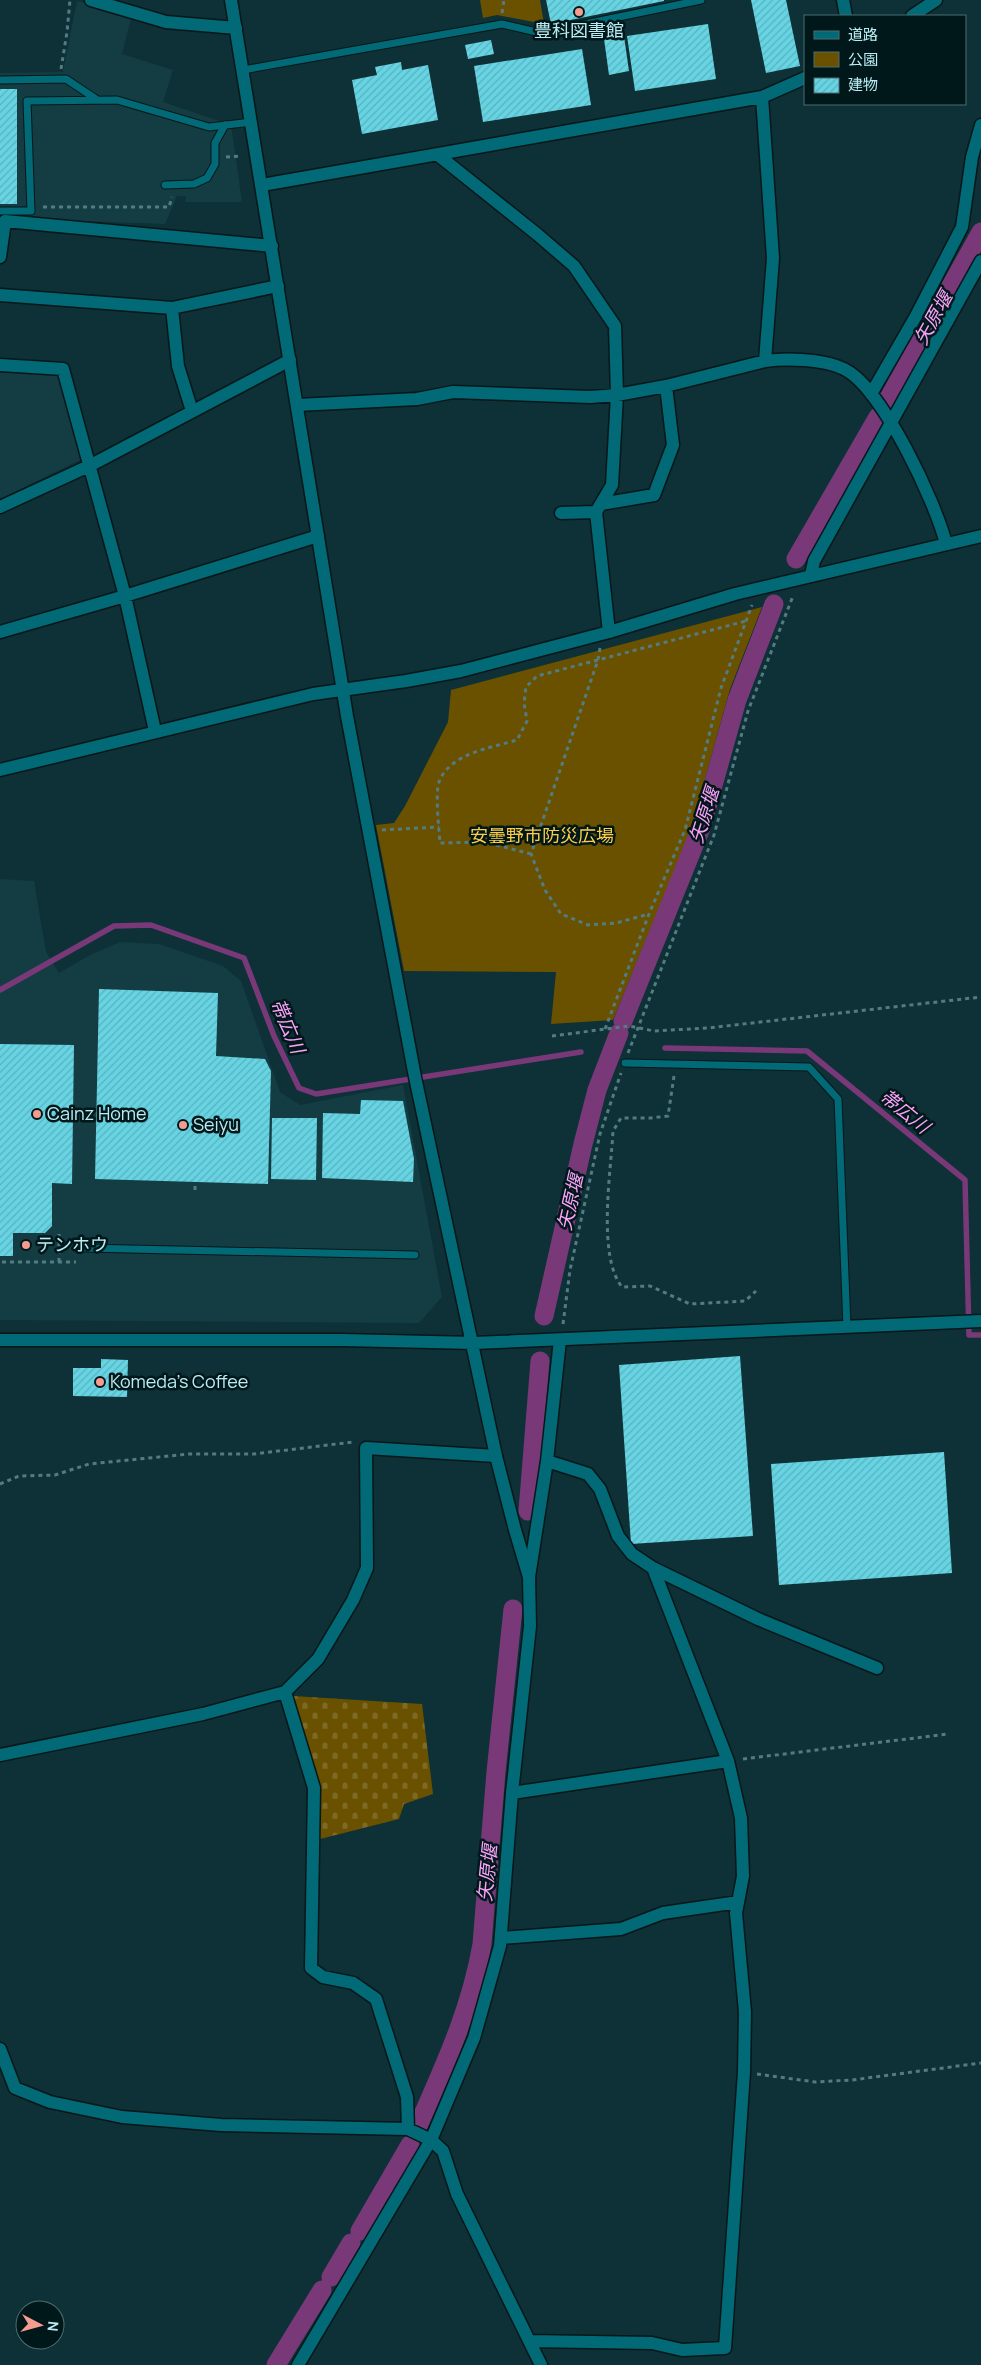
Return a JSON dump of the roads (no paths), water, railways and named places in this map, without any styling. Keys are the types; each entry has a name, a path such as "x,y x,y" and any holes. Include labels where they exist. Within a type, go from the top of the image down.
{"street":[{"path":"91,0 166,22 236,28"},
{"path":"231,0 343,690 415,1077 474,1343 496,1456 529,1577"},
{"path":"842,0 846,15"},
{"path":"914,15 936,0"},
{"path":"262,185 762,97 804,78"},
{"path":"762,97 773,258 765,361"},
{"path":"871,394 916,316 962,227 972,157 981,125"},
{"path":"438,155 574,266 615,326 617,395 612,485 599,508 609,632"},
{"path":"0,257 5,221 272,246"},
{"path":"811,575 814,561 981,262"},
{"path":"0,294 172,308 278,286"},
{"path":"172,308 178,366 192,411"},
{"path":"297,405 417,399 453,392 590,398 666,386 779,359 829,364 855,376 871,394 917,471 946,544"},
{"path":"0,507 90,465 290,360"},
{"path":"0,365 63,369 125,596 155,732"},
{"path":"561,513 599,508 654,495 673,445 666,386"},
{"path":"0,632 125,596 318,536"},
{"path":"0,770 312,694 461,671 609,632 735,594 981,536"},
{"path":"0,1340 343,1340 474,1343 981,1321"},
{"path":"298,2365 431,2140 474,2038 501,1938 512,1794 530,1626 529,1577 547,1461 560,1340"},
{"path":"0,1755 203,1714 284,1692 318,1659 353,1600 367,1568 366,1448 496,1456"},
{"path":"547,1461 588,1474 600,1489 618,1536 632,1554 653,1568 758,1619 877,1668"},
{"path":"529,2341 652,2344 682,2350 725,2348 744,2072 744,2012 736,1912 743,1876 741,1818 728,1761 653,1568"},
{"path":"284,1692 314,1788 311,1968 323,1977 353,1983 376,1999 407,2097 408,2129"},
{"path":"512,1794 728,1761"},
{"path":"501,1938 621,1929 663,1913 738,1902"},
{"path":"0,2049 15,2088 50,2102 113,2115 221,2125 408,2129 431,2140 443,2151 457,2194 541,2365"}],"lane":[{"path":"243,70 502,24 541,33 701,0"},
{"path":"0,80 66,79 96,99"},
{"path":"0,211 31,211 27,100 117,100 209,127 252,122"},
{"path":"165,185 194,184 207,178 215,164 215,142 225,125"},
{"path":"625,1063 809,1067 838,1099 847,1327"},
{"path":"84,1248 415,1256"}],"waterway":[{"name":"矢原堰","path":"885,405 981,232"},
{"name":"矢原堰","path":"796,559 878,417"},
{"name":"矢原堰","path":"623,1021 701,828 737,700 774,604"},
{"name":"帯広川","path":"0,990 114,926 151,925 244,958 274,1036 299,1088 316,1094 581,1052"},
{"name":"矢原堰","path":"544,1316 597,1090 619,1033"},
{"name":"帯広川","path":"665,1048 807,1051 965,1180 969,1335 981,1335"},
{"name":"矢原堰","path":"528,1511 540,1361"},
{"name":"矢原堰","path":"418,2126 447,2060 464,2015 482,1944 496,1772 513,1609"},
{"name":"矢原堰","path":"360,2231 410,2145"},
{"name":"矢原堰","path":"331,2277 351,2243"},
{"name":"矢原堰","path":"276,2365 322,2290"}],"place":[{"name":"豊科図書館","path":"579,12"},
{"name":"Cainz Home","path":"37,1114"},
{"name":"Seiyu","path":"183,1125"},
{"name":"テンホウ","path":"26,1245"},
{"name":"Komeda's Coffee","path":"100,1382"}],"park label":[{"name":"安曇野市防災広場","path":"542,836"}]}
